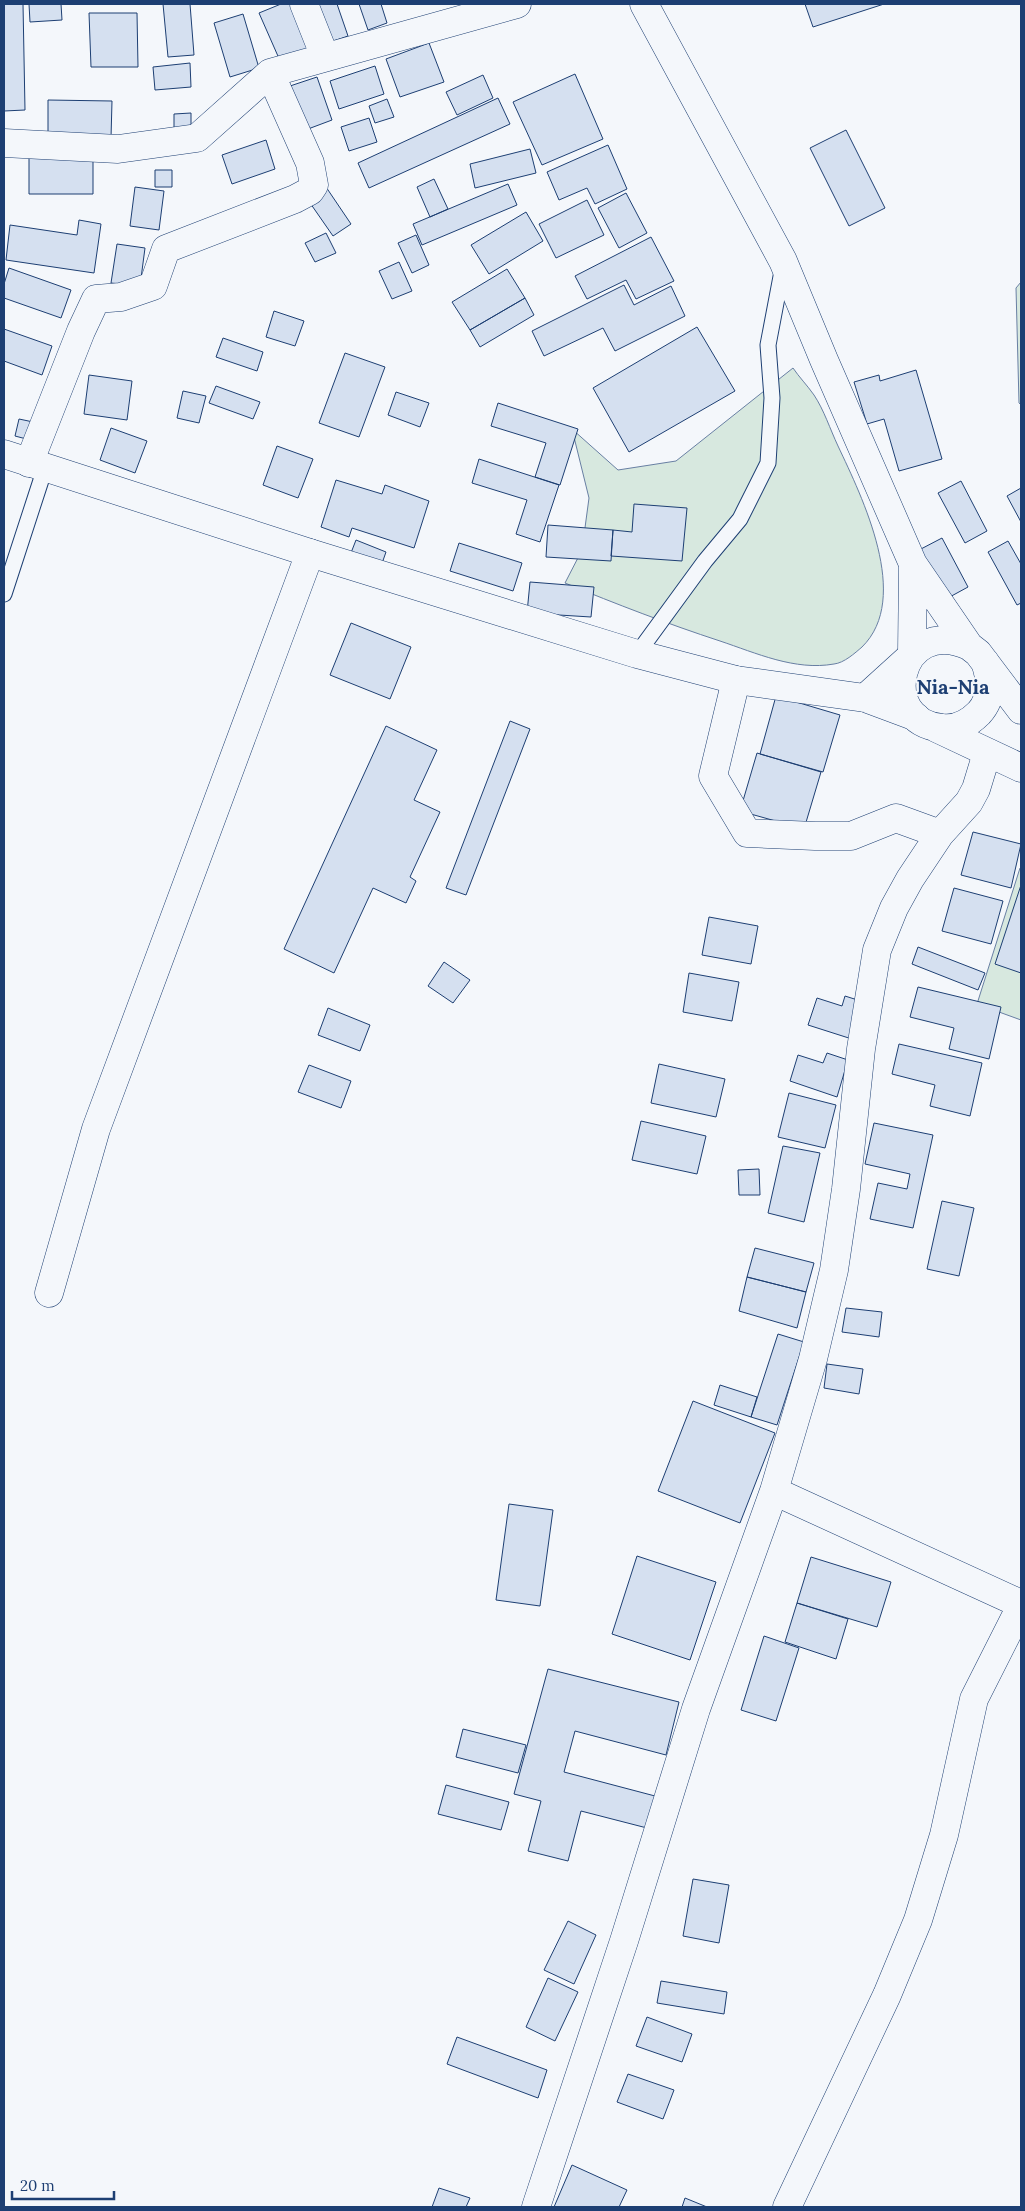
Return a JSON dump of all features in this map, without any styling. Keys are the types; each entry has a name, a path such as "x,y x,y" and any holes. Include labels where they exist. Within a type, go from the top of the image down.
{"main road":[{"path":"304,4 324,56"},
{"path":"4,143 118,149 197,138 270,73 324,56 517,4"},
{"path":"644,4 784,261 824,360 913,564 977,654 1021,710"},
{"path":"37,466 81,331 96,300 120,297 153,286 166,249 295,198 310,191 314,185 310,163 270,73"},
{"path":"4,454 310,553 637,654 736,680 864,698 926,723 1021,768"},
{"path":"49,1293 96,1129 310,553"},
{"path":"864,698 910,656 926,643 943,639 956,640 977,654 989,674 990,687 988,699 982,710 973,719 962,726 950,729 926,723 905,702 901,683 902,671 910,656 913,564"},
{"path":"736,680 713,776 747,833 852,836 896,818 940,834"},
{"path":"536,2207 624,1941 696,1709 774,1491 813,1359 834,1270 846,1188 861,1049 877,950 902,893 940,834 969,802 976,789 987,753"},
{"path":"774,1491 1021,1605 974,1700 944,1835 918,1920 887,1995 787,2207"}],"lane":[{"path":"637,654 705,561 740,519 768,463 772,398 768,344 784,261"},
{"path":"4,594 37,466"}],"shaded area":[{"path":"1021,282 1021,405 1019,403 1016,288"},
{"path":"793,368 814,395 824,413 859,492 878,547 883,575 883,602 876,626 862,647 842,662 819,666 776,660 681,628 565,583 582,550 589,498 572,429 618,470 676,461"},
{"path":"1021,868 1021,1020 977,1004"}],"building":[{"path":"4,4 23,4 25,110 4,111"},
{"path":"29,4 61,4 62,20 30,22"},
{"path":"163,4 190,4 194,55 168,57"},
{"path":"281,4 297,4 315,49 281,63 259,13"},
{"path":"311,4 337,4 348,36 325,44"},
{"path":"359,4 381,4 387,23 368,30"},
{"path":"805,4 884,4 813,27"},
{"path":"89,13 137,13 138,67 91,67"},
{"path":"243,14 259,68 230,77 214,23"},
{"path":"429,43 444,82 400,97 386,59"},
{"path":"190,63 191,87 155,90 153,67"},
{"path":"375,66 384,94 339,109 330,81"},
{"path":"575,74 603,139 542,165 513,102"},
{"path":"483,75 493,98 457,115 446,92"},
{"path":"317,77 332,120 300,132 284,88"},
{"path":"498,98 510,124 369,188 358,163"},
{"path":"387,99 394,117 375,123 369,106"},
{"path":"48,100 112,101 111,138 48,137"},
{"path":"191,113 191,130 174,130 174,114"},
{"path":"369,118 377,142 349,151 341,127"},
{"path":"846,130 885,208 849,226 810,148"},
{"path":"266,140 275,169 232,184 222,155"},
{"path":"608,145 627,189 595,204 587,188 559,200 547,172"},
{"path":"530,149 536,173 475,188 470,164"},
{"path":"29,157 93,157 93,194 29,194"},
{"path":"155,170 172,170 172,187 155,187"},
{"path":"434,179 448,209 430,217 417,187"},
{"path":"508,184 517,205 422,245 413,224"},
{"path":"135,187 164,191 159,230 130,226"},
{"path":"326,187 351,224 333,236 308,200"},
{"path":"626,193 647,233 619,248 598,208"},
{"path":"587,200 604,235 556,258 539,224"},
{"path":"526,212 543,241 489,274 471,245"},
{"path":"79,220 101,224 94,273 6,260 10,225 77,235"},
{"path":"326,233 336,253 315,262 305,243"},
{"path":"416,235 429,265 412,273 398,243"},
{"path":"651,237 674,281 636,299 626,280 587,299 575,276"},
{"path":"117,244 145,248 140,286 111,283"},
{"path":"399,262 412,291 392,299 379,271"},
{"path":"9,268 71,290 61,318 4,298 4,284"},
{"path":"507,269 525,298 470,330 452,302"},
{"path":"624,285 634,305 671,286 685,316 615,351 603,328 544,356 532,331"},
{"path":"525,298 534,315 480,347 470,330"},
{"path":"274,311 304,321 295,346 266,337"},
{"path":"697,327 735,391 629,452 593,388"},
{"path":"4,329 52,346 42,375 4,361"},
{"path":"223,338 263,352 257,371 216,357"},
{"path":"345,353 385,367 359,437 319,423"},
{"path":"916,370 942,459 899,471 884,419 867,424 854,382 879,375 880,381"},
{"path":"89,375 132,381 127,420 84,414"},
{"path":"216,386 260,402 253,419 209,403"},
{"path":"183,391 206,396 199,423 177,418"},
{"path":"396,392 429,403 420,427 388,415"},
{"path":"498,403 578,429 560,485 535,477 546,443 491,426"},
{"path":"19,419 38,423 34,441 15,436"},
{"path":"111,428 147,441 135,473 100,460"},
{"path":"277,446 313,459 298,498 263,485"},
{"path":"479,459 559,485 540,542 516,534 527,500 472,483"},
{"path":"336,480 382,494 385,485 429,501 414,548 352,528 349,537 321,527"},
{"path":"961,481 987,531 965,543 938,493"},
{"path":"1021,488 1021,522 1007,496"},
{"path":"634,504 687,508 682,561 611,556 613,530 632,532"},
{"path":"548,525 613,530 611,561 546,557"},
{"path":"942,538 968,587 946,599 919,550"},
{"path":"356,540 386,552 380,569 349,558"},
{"path":"1008,541 1021,564 1021,603 1017,605 988,552"},
{"path":"459,543 522,563 513,591 450,571"},
{"path":"530,582 594,587 591,617 527,613"},
{"path":"351,623 411,647 390,699 330,675"},
{"path":"776,696 840,715 823,772 760,754"},
{"path":"510,721 530,729 466,895 446,888"},
{"path":"386,726 437,750 414,800 440,812 410,877 416,881 406,903 373,888 334,973 284,949"},
{"path":"757,753 821,772 804,829 740,811"},
{"path":"973,832 1021,844 1011,888 961,875"},
{"path":"1021,885 1021,973 995,964"},
{"path":"954,888 1003,901 991,944 942,931"},
{"path":"709,917 758,926 751,964 702,955"},
{"path":"918,947 985,973 978,990 912,964"},
{"path":"444,962 470,980 453,1003 428,986"},
{"path":"689,973 739,982 732,1021 683,1012"},
{"path":"918,987 1001,1007 989,1059 949,1049 954,1028 910,1017"},
{"path":"845,996 867,1003 855,1040 808,1025 817,998 842,1006"},
{"path":"328,1008 370,1025 360,1051 318,1035"},
{"path":"899,1044 982,1063 970,1116 930,1106 935,1085 892,1074"},
{"path":"827,1053 848,1060 837,1097 790,1081 798,1055 823,1063"},
{"path":"659,1064 725,1079 716,1117 651,1103"},
{"path":"309,1065 351,1081 341,1108 298,1092"},
{"path":"789,1093 836,1105 825,1148 778,1137"},
{"path":"641,1121 706,1136 697,1174 632,1160"},
{"path":"874,1123 933,1135 913,1228 870,1219 878,1183 907,1189 910,1174 865,1164"},
{"path":"783,1146 820,1153 804,1222 768,1213"},
{"path":"759,1169 760,1195 739,1195 738,1170"},
{"path":"942,1201 974,1208 959,1276 927,1269"},
{"path":"755,1248 814,1263 806,1292 747,1277"},
{"path":"747,1277 806,1292 797,1328 739,1311"},
{"path":"846,1308 882,1312 879,1337 842,1332"},
{"path":"778,1334 804,1342 777,1425 751,1417"},
{"path":"827,1364 863,1369 859,1394 824,1388"},
{"path":"720,1385 757,1397 751,1417 714,1405"},
{"path":"693,1401 775,1433 740,1523 658,1491"},
{"path":"509,1504 553,1510 540,1606 496,1600"},
{"path":"637,1556 716,1582 690,1660 612,1634"},
{"path":"811,1557 891,1582 877,1627 797,1603"},
{"path":"797,1603 848,1619 836,1659 785,1642"},
{"path":"764,1636 799,1648 776,1721 741,1710"},
{"path":"548,1669 679,1702 666,1755 575,1731 564,1772 655,1796 647,1828 581,1811 568,1861 528,1851 541,1801 514,1794"},
{"path":"463,1729 526,1745 518,1773 456,1757"},
{"path":"446,1785 509,1802 501,1830 438,1814"},
{"path":"693,1879 729,1885 719,1943 683,1936"},
{"path":"568,1921 596,1935 574,1984 544,1970"},
{"path":"548,1978 578,1992 555,2041 526,2027"},
{"path":"661,1981 727,1992 724,2014 657,2003"},
{"path":"647,2017 692,2034 682,2062 636,2046"},
{"path":"457,2037 547,2070 538,2098 447,2064"},
{"path":"628,2074 674,2090 663,2119 617,2102"},
{"path":"572,2165 627,2190 619,2207 554,2207"},
{"path":"439,2188 470,2198 466,2207 432,2207"},
{"path":"685,2198 707,2207 682,2207"}],"district":[{"name":"Nia-Nia","path":"953,686"}]}
